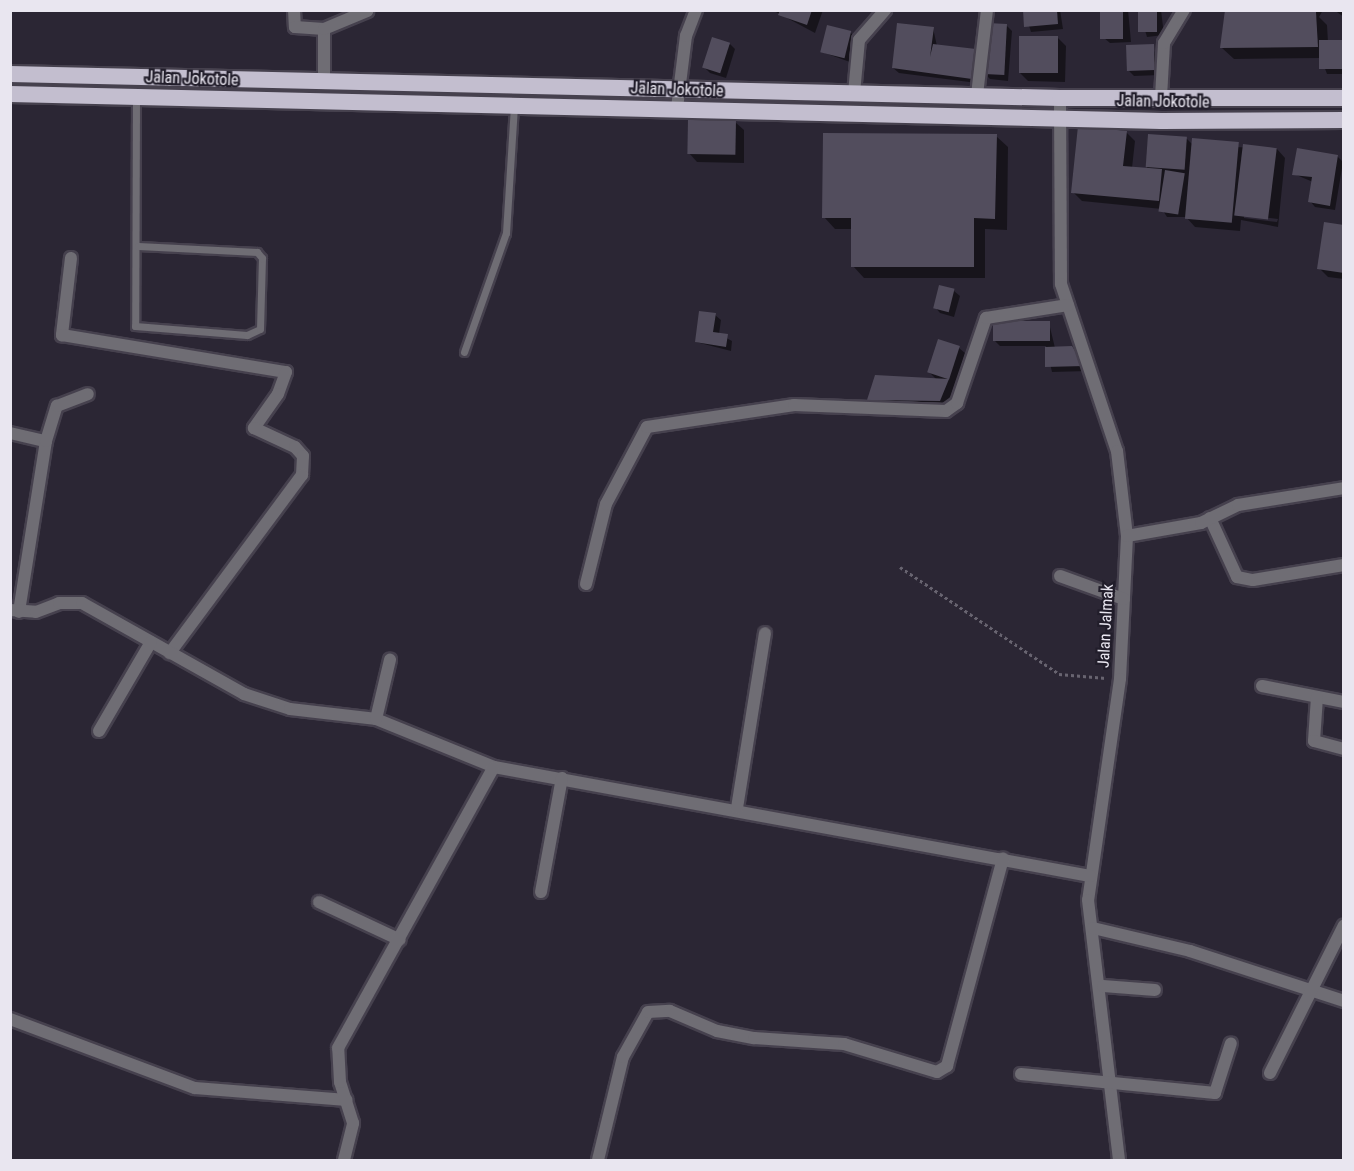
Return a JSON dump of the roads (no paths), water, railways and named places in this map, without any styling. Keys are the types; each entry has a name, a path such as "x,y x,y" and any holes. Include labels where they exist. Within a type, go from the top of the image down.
{"highway":[{"name":"Jalan Jokotole","path":"10,74 1059,98 1344,98"},
{"path":"787,91 787,111"},
{"name":"Jalan Jokotole","path":"10,94 1060,117 1344,120"}],"street":[{"path":"294,10 295,27 324,30 366,11"},
{"path":"677,108 678,89 696,10"},
{"path":"854,93 859,40 885,10"},
{"path":"977,96 987,10"},
{"path":"1161,97 1164,43 1184,10"},
{"path":"324,30 324,82"},
{"name":"Jalan Jalmak","path":"1059,98 1058,240 1068,305 1117,451 1127,536 1120,679 1090,876 1093,928 1113,1080 1119,1161"},
{"path":"71,258 62,334 285,372 278,394 254,428 295,447 303,456 302,475 170,653"},
{"path":"586,584 606,504 647,427 794,405 946,411 957,403 986,318 1068,305"},
{"path":"88,394 57,406 46,441 17,609 82,603 244,694 290,709 376,719 494,767 737,808 1090,876"},
{"path":"10,433 46,441"},
{"path":"1127,536 1210,518 1238,505 1344,488"},
{"path":"1210,518 1237,577 1253,580 1344,565"},
{"path":"1060,576 1124,598"},
{"path":"737,808 765,633"},
{"path":"99,731 151,642"},
{"path":"376,719 390,660"},
{"path":"1262,686 1344,702"},
{"path":"1317,697 1314,741 1344,749"},
{"path":"344,1161 353,1124 340,1082 338,1048 494,767"},
{"path":"541,892 562,778"},
{"path":"598,1161 623,1057 648,1012 670,1011 717,1031 754,1038 844,1044 937,1072 947,1066 1003,858"},
{"path":"319,902 400,940"},
{"path":"1270,1073 1344,925"},
{"path":"1093,928 1190,951 1344,1001"},
{"path":"1102,986 1155,990"},
{"path":"10,1019 178,1084 229,1094 347,1100"},
{"path":"1021,1074 1113,1080 1218,1092 1231,1043"}],"lane":[{"path":"136,96 138,246 135,326 247,334 260,329 262,258 257,252 138,246"},
{"path":"464,352 506,233 514,104"}]}
